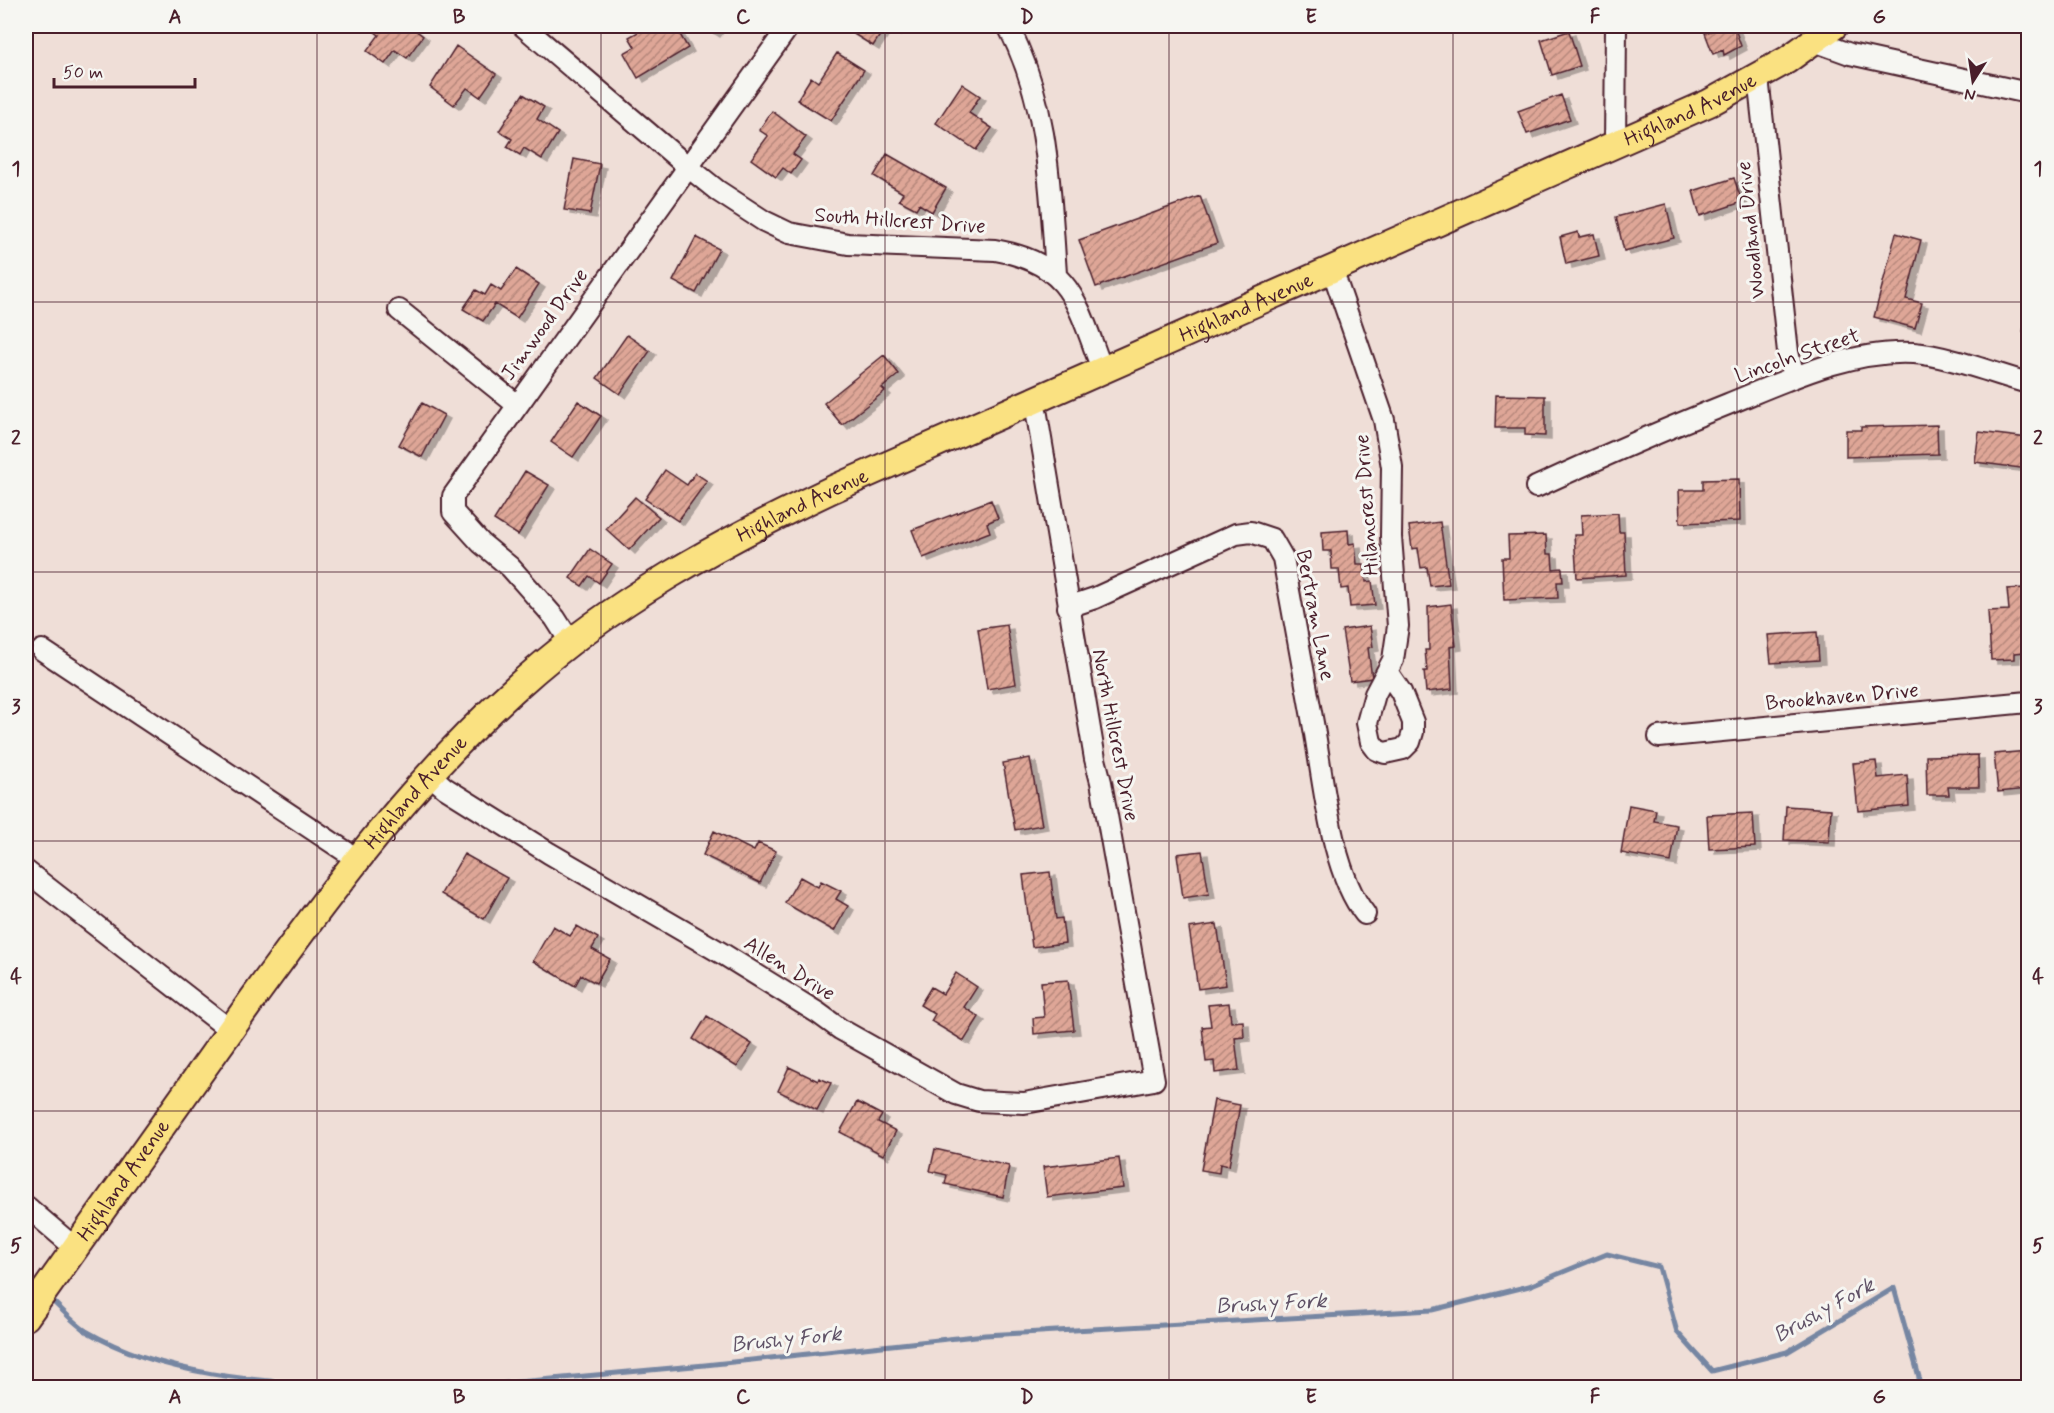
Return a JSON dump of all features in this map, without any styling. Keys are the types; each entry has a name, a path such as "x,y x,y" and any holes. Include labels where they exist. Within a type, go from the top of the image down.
{"main road":[{"name":"Highland Avenue","path":"26,1317 230,1030 357,859 429,774 484,717 571,643 640,593 766,520 1031,399 1615,146 1758,78 1824,33"}],"street":[{"name":"South Hillcrest Drive","path":"523,26 687,166 740,207 789,233 848,244 995,250 1018,254 1039,262 1056,274 1069,290 1079,308 1102,369"},
{"name":"Jimwood Drive","path":"571,643 555,618 510,567 481,543 453,512 453,496 516,404 789,26"},
{"path":"1008,26 1025,58 1038,104 1047,152 1056,274"},
{"path":"1615,146 1616,26"},
{"path":"1824,33 1858,56 2028,93"},
{"name":"Woodland Drive","path":"1758,78 1788,351 1794,377"},
{"name":"Hilancrest Drive","path":"1332,269 1388,436 1392,467 1391,537 1398,608 1396,644 1388,673"},
{"path":"399,310 516,404"},
{"name":"Lincoln Street","path":"1536,487 1621,448 1794,377 1858,357 1883,352 1917,353 2028,383"},
{"name":"North Hillcrest Drive","path":"1031,399 1037,415 1068,607 1154,1080"},
{"name":"Bertram Lane","path":"1068,607 1095,598 1236,534 1251,532 1272,539 1283,558 1320,765 1341,865 1355,901 1365,914"},
{"path":"42,650 357,859"},
{"name":"Brookhaven Drive","path":"1659,737 2028,702"},
{"name":"Allen Drive","path":"429,774 446,788 549,853 723,954 840,1029 956,1094 979,1101 1024,1102 1154,1080"},
{"path":"26,871 230,1030"},
{"path":"26,1206 74,1247"}],"building":[{"path":"367,26 410,26 423,36 407,58 395,50 385,64 367,51 379,35"},
{"path":"649,26 659,26 661,30 675,26 688,48 638,78 624,53 635,47 629,37"},
{"path":"703,26 719,26 714,33"},
{"path":"853,26 886,26 873,46 849,31"},
{"path":"886,26 899,26 895,32"},
{"path":"1726,26 1734,26 1741,46 1724,55 1723,50 1713,54 1705,33"},
{"path":"1569,31 1580,66 1552,75 1541,40"},
{"path":"456,46 496,74 480,97 467,88 454,105 430,87"},
{"path":"837,53 864,70 831,121 797,100 811,77 818,82"},
{"path":"962,84 980,96 969,113 992,128 976,150 936,123"},
{"path":"523,94 544,107 537,119 558,133 542,159 524,148 520,155 507,147 512,139 499,131"},
{"path":"1561,95 1570,119 1527,134 1518,111"},
{"path":"772,111 806,137 793,154 801,160 791,174 783,168 776,177 751,159 768,136 759,130"},
{"path":"887,154 946,188 932,212 919,204 916,209 899,200 903,193 874,176"},
{"path":"574,159 600,164 590,214 564,210"},
{"path":"1734,178 1742,202 1700,216 1693,191"},
{"path":"1200,196 1217,243 1096,287 1079,240"},
{"path":"1666,204 1674,238 1624,251 1616,217"},
{"path":"1578,232 1579,237 1594,234 1599,256 1566,264 1560,237"},
{"path":"1896,233 1921,240 1906,299 1922,303 1915,328 1874,317"},
{"path":"696,237 719,249 696,293 673,281"},
{"path":"516,269 539,284 517,318 495,304 483,321 463,309 476,290 485,295 491,285 501,291"},
{"path":"2028,305 2028,333 2023,332"},
{"path":"627,335 650,351 620,394 597,378"},
{"path":"884,355 899,374 882,388 885,391 842,425 824,403"},
{"path":"1496,395 1545,396 1545,436 1525,435 1525,428 1495,428"},
{"path":"578,401 601,416 573,457 551,442"},
{"path":"422,403 444,415 422,457 399,445"},
{"path":"1937,425 1938,454 1846,457 1846,430 1861,430 1861,427"},
{"path":"1979,432 2028,438 2028,469 1975,462"},
{"path":"665,470 687,485 695,473 707,481 678,521 645,499"},
{"path":"525,471 549,485 518,535 494,520"},
{"path":"1739,479 1740,521 1680,523 1679,490 1703,490 1703,480"},
{"path":"635,497 659,517 629,550 606,529"},
{"path":"991,500 998,518 987,523 990,532 923,558 912,530"},
{"path":"1618,513 1619,532 1624,532 1626,575 1577,578 1574,535 1582,535 1581,515"},
{"path":"1440,522 1449,584 1430,586 1427,567 1421,568 1418,548 1412,549 1409,526"},
{"path":"1348,530 1349,544 1355,543 1357,564 1364,564 1366,582 1372,581 1375,605 1350,607 1348,588 1341,589 1339,569 1332,569 1331,551 1323,551 1322,532"},
{"path":"1546,535 1547,554 1552,554 1553,569 1562,568 1563,582 1557,582 1558,598 1504,600 1502,558 1509,558 1508,536"},
{"path":"590,549 612,564 599,583 589,576 582,586 570,578"},
{"path":"2024,588 2027,652 2014,653 2014,659 1991,660 1988,611 2009,610 2007,589"},
{"path":"1451,604 1456,646 1450,647 1452,689 1426,692 1424,671 1427,671 1425,650 1429,650 1428,607"},
{"path":"1007,625 1016,684 987,689 978,629"},
{"path":"1370,626 1373,647 1368,648 1372,678 1350,681 1342,630"},
{"path":"1817,632 1819,660 1771,663 1768,635"},
{"path":"2028,751 2028,789 1998,792 1994,754"},
{"path":"1978,755 1979,787 1948,787 1949,795 1927,795 1926,756"},
{"path":"1030,758 1042,825 1015,830 1003,763"},
{"path":"1876,761 1878,778 1907,775 1909,806 1858,811 1853,763"},
{"path":"1629,805 1656,810 1654,821 1677,825 1671,862 1621,853"},
{"path":"1786,806 1831,809 1829,842 1784,840"},
{"path":"1753,813 1755,847 1709,849 1707,815"},
{"path":"714,831 754,851 758,843 776,851 760,883 703,855"},
{"path":"1202,851 1209,894 1183,898 1177,854"},
{"path":"464,854 507,878 484,919 441,894"},
{"path":"1050,872 1056,919 1062,918 1065,943 1032,947 1023,875"},
{"path":"800,877 818,887 821,881 841,891 836,899 848,906 834,931 785,903"},
{"path":"1217,924 1226,985 1198,989 1189,928"},
{"path":"553,926 570,936 577,926 598,938 592,949 610,959 596,983 581,975 575,986 533,961"},
{"path":"956,973 977,987 964,1007 979,1017 964,1041 931,1021 935,1014 920,1005 931,987 943,994"},
{"path":"1068,980 1074,1030 1034,1034 1033,1018 1044,1017 1041,982"},
{"path":"1229,1003 1231,1022 1243,1021 1244,1037 1235,1038 1239,1070 1215,1073 1214,1061 1206,1062 1202,1027 1211,1026 1208,1005"},
{"path":"707,1016 752,1044 737,1067 693,1039"},
{"path":"789,1067 818,1081 819,1078 831,1083 817,1110 778,1091"},
{"path":"1214,1100 1240,1105 1229,1166 1220,1164 1219,1173 1201,1170"},
{"path":"857,1102 882,1115 878,1122 896,1131 883,1155 840,1132"},
{"path":"935,1149 1009,1166 1003,1197 945,1184 947,1175 930,1171"},
{"path":"1119,1158 1123,1188 1047,1197 1043,1167"}],"waterway":[{"name":"Brushy Fork","path":"453,1388 705,1365 985,1335 1432,1310 1529,1286 1607,1254 1659,1267 1677,1332 1712,1371 1787,1352 1894,1288 1919,1377 1918,1388"},
{"name":"Brushy Fork","path":"26,1276 38,1287"},
{"name":"Brushy Fork","path":"49,1298 86,1331 120,1348 156,1361 231,1377 384,1388"}]}
